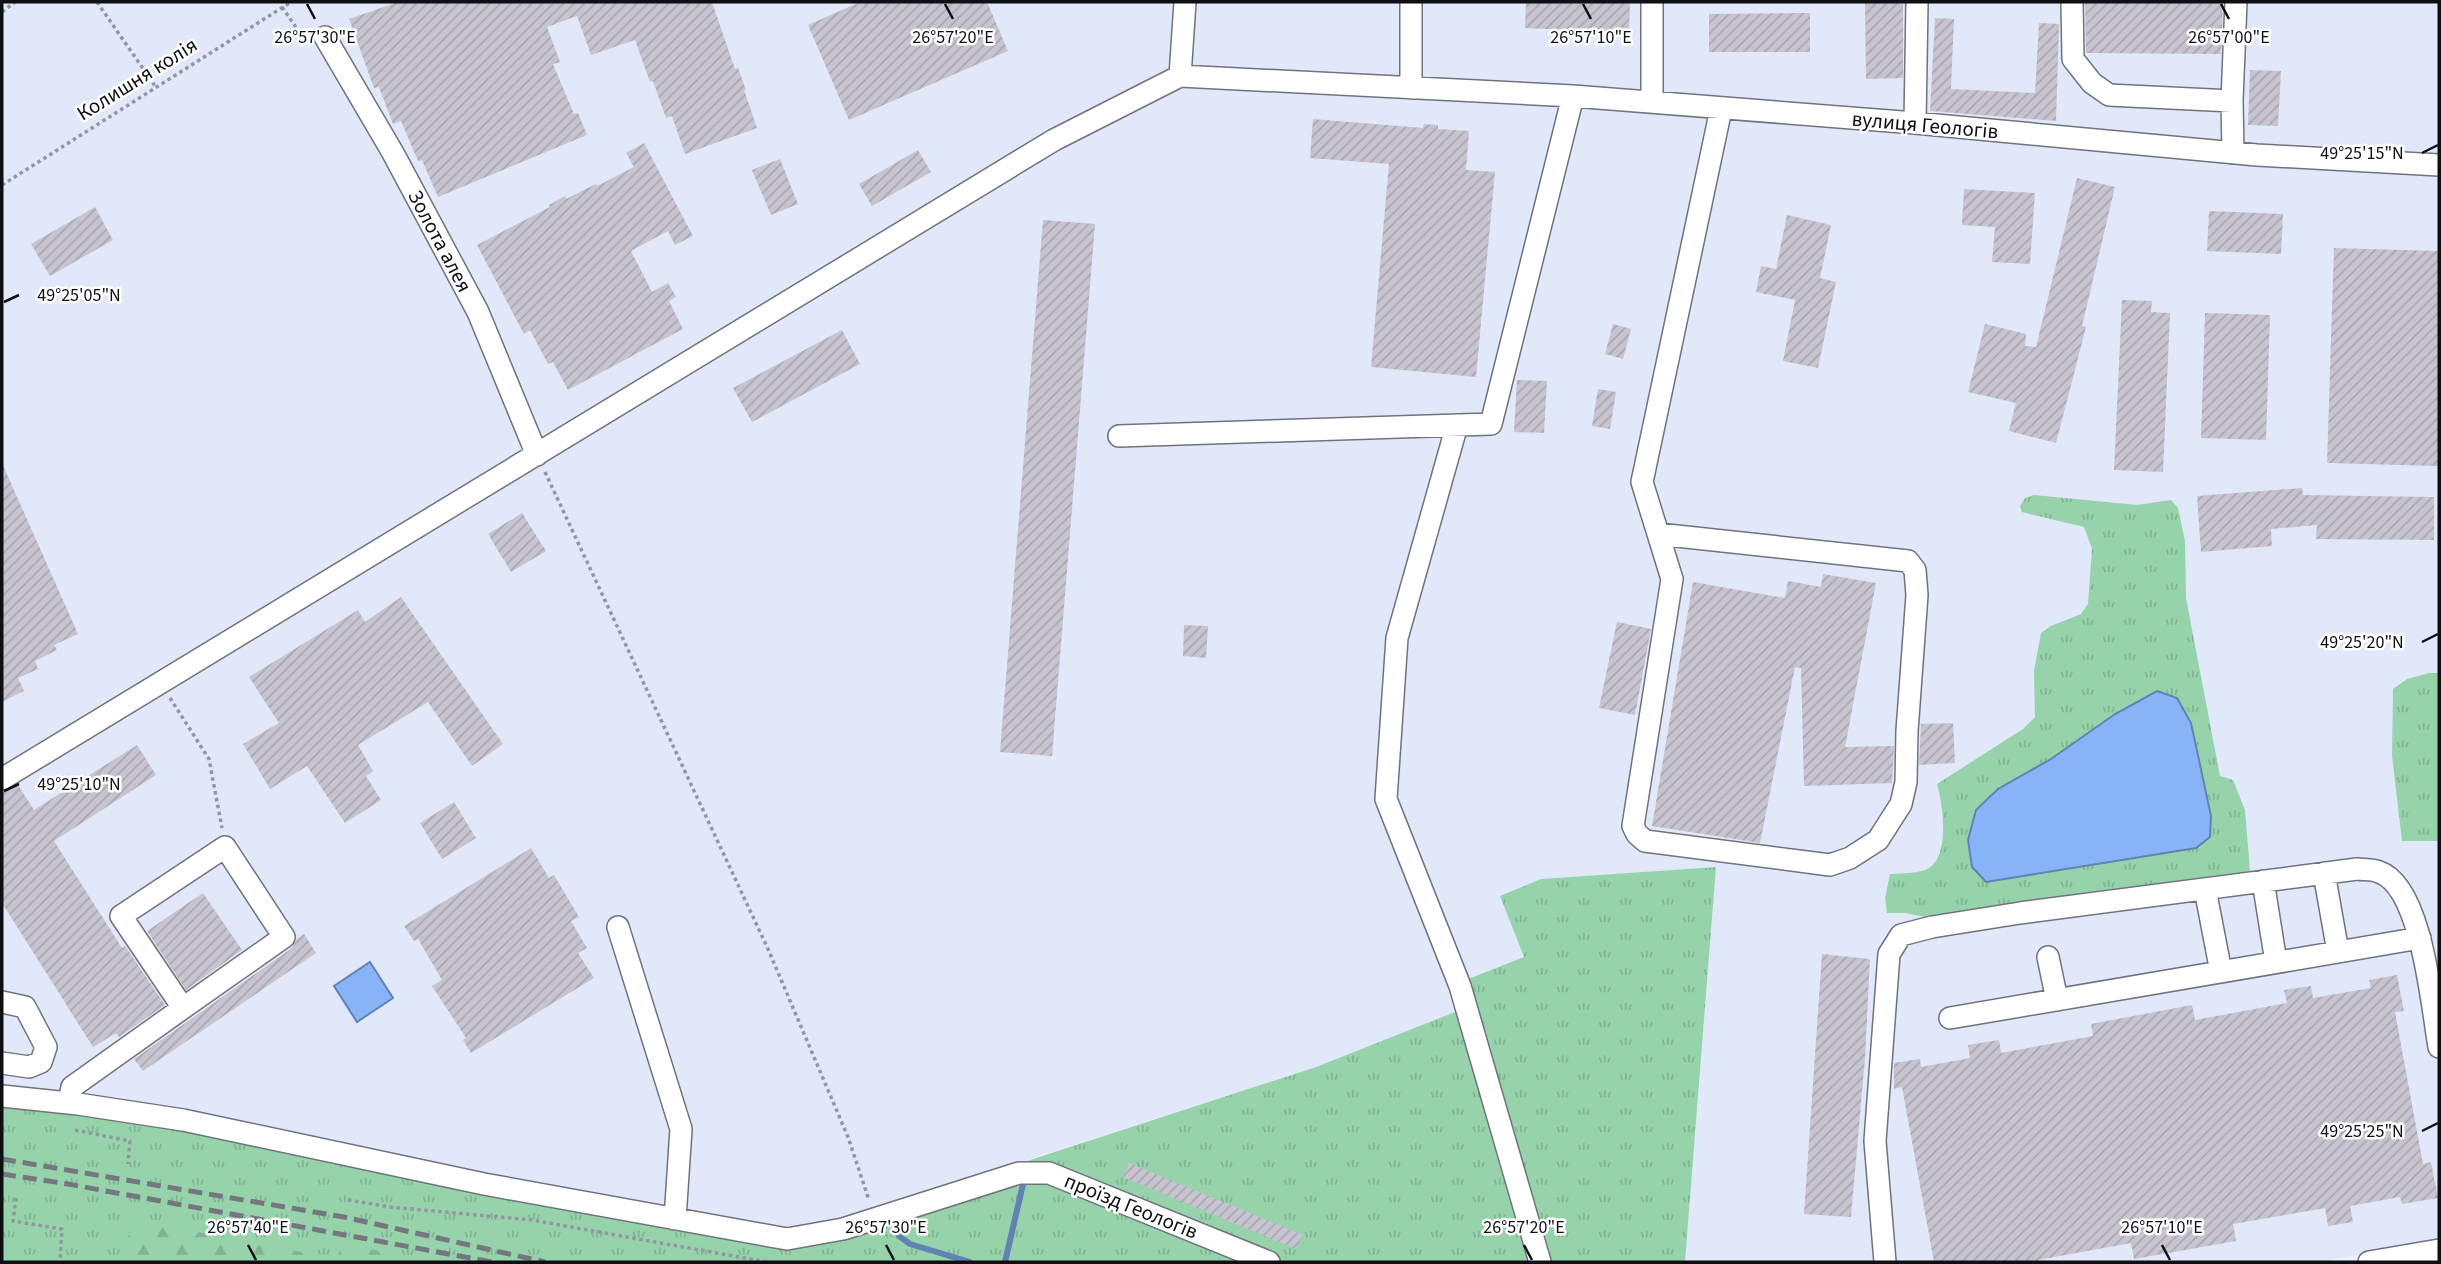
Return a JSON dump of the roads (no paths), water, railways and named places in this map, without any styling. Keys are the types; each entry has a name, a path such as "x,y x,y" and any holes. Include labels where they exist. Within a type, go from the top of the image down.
{"street":[{"path":"2,779 1054,140 1180,76 1185,2"},
{"path":"1411,2 1411,88"},
{"path":"1652,2 1652,102"},
{"path":"1915,123 1917,2"},
{"path":"2072,2 2073,59 2092,83 2109,95 2232,101"},
{"path":"2233,153 2236,2"},
{"name":"Золота алея","path":"325,37 393,153 478,312 537,455"},
{"name":"вулиця Геологів","path":"1180,76 1573,96 1915,123 2233,153 2439,165"},
{"path":"1119,436 1491,424 1573,96"},
{"path":"1658,534 1908,561 1915,570 1917,594 1906,782 1901,804 1878,840 1850,858 1830,865 1645,841 1633,826 1672,579 1658,534 1642,482 1721,109"},
{"path":"1457,425 1398,638 1386,799 1460,986 1540,1262"},
{"path":"69,1103 72,1087 284,937 225,847 121,916 183,1008"},
{"path":"1885,1262 1875,1141 1889,954 1901,935 1931,927 2020,913 2263,881 2357,869 2381,872 2403,891 2420,938 2439,1047"},
{"path":"2324,873 2338,952"},
{"path":"2263,881 2276,962"},
{"path":"2205,889 2221,972"},
{"path":"618,927 681,1129 675,1219"},
{"path":"1950,1018 2420,938"},
{"path":"2048,957 2057,1000"},
{"path":"2,1002 25,1007 46,1047 41,1062 29,1067 2,1063"},
{"name":"проїзд Геологів","path":"2,1096 183,1120 484,1184 787,1239 842,1229 1019,1173 1049,1173 1269,1262"},
{"path":"2369,1262 2439,1250"}],"water":[{"path":"2157,691 2177,698 2191,723 2211,816 2210,837 2196,848 1986,882 1972,867 1968,840 1976,810 1998,789 2051,759 2115,714"},
{"path":"370,962 393,998 357,1022 334,986"}],"waterway":[{"path":"1005,1262 1024,1180"},
{"path":"893,1222 899,1236 910,1244 970,1262"}],"railway":[{"path":"2,1159 344,1217 545,1262"},
{"path":"2,1174 492,1262"}]}
